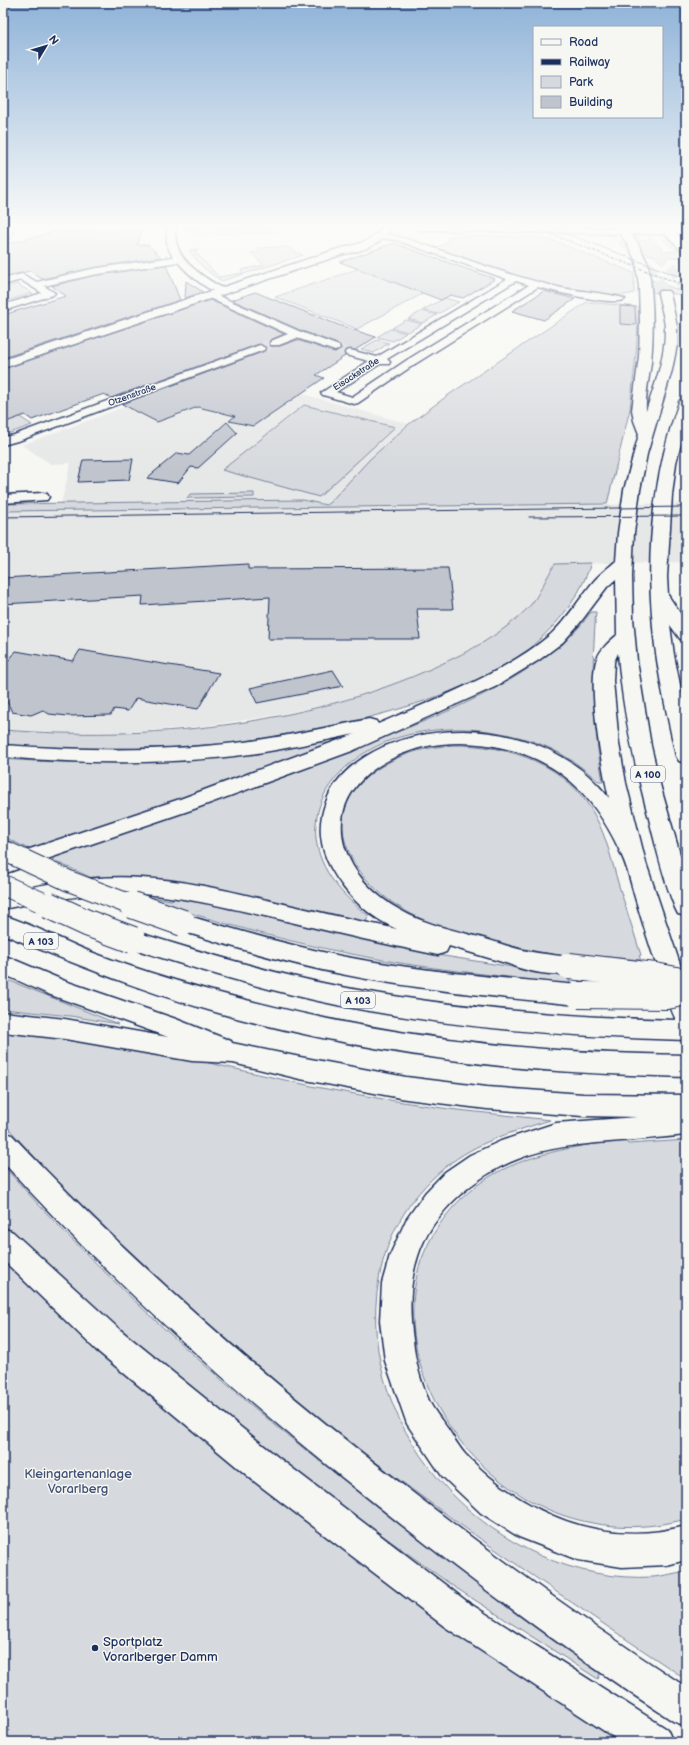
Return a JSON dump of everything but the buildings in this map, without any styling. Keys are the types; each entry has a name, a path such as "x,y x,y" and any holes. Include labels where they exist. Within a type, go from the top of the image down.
{"main road":[{"path":"3,364 170,308"},
{"path":"646,308 645,356 639,407 640,418 646,435"},
{"name":"A 100","path":"667,308 671,327 667,363 632,490 623,564 626,637 637,729 653,796 686,908"},
{"path":"685,408 667,470 663,499 659,559 659,595 667,666 686,756"},
{"path":"3,866 133,823 344,746 488,683 533,656 557,638 573,620 601,583 623,564"},
{"path":"659,595 686,636"},
{"path":"626,637 612,648 607,657 605,666 604,689 607,728 628,834 664,953 686,1016"},
{"path":"667,666 686,695"},
{"path":"3,751 51,755 108,757 192,753 282,742 407,718"},
{"path":"534,962 417,928 386,913 353,884 340,865 332,843 330,822 334,803 343,786 358,771 375,759 396,748 422,741 470,737 496,740 518,745 560,764 578,777 592,790 636,861"},
{"path":"3,850 38,867 95,891 184,924 244,942 342,965 509,989 578,995 667,996 686,992"},
{"name":"A 103","path":"3,885 69,915 134,940 223,969 323,994 460,1016 523,1023 589,1028 686,1030"},
{"path":"3,901 52,892 87,888 118,886 161,888 222,898 378,934 489,956 655,976 686,982"},
{"name":"A 103","path":"3,924 80,958 193,996 309,1026 399,1043 503,1057 686,1066"},
{"path":"3,964 25,975 198,1037 233,1053"},
{"path":"3,1022 65,1029 192,1051 233,1053 300,1068 406,1088 550,1104 618,1117 686,1124"},
{"path":"686,1106 618,1117 511,1148 480,1164 455,1181 435,1202 416,1229 404,1255 397,1283 395,1322 400,1361 418,1412 453,1465 493,1501 531,1525 578,1543 622,1550 667,1548 686,1543"},
{"path":"3,1143 43,1188 139,1284 313,1435 481,1565 623,1668 686,1708"},
{"path":"3,1241 107,1339 273,1475 457,1615 654,1742"}],"street":[{"path":"246,308 297,334 335,348"},
{"name":"Eisackstraße","path":"464,308 378,360 327,393 354,401 404,367 498,308"},
{"path":"275,343 297,334"},
{"name":"Otzenstraße","path":"3,441 17,438 260,348"},
{"path":"350,352 404,367"},
{"path":"3,498 43,497"}],"shaded area":[{"path":"232,367 267,384 409,424 370,459 326,505 303,500 61,504 71,463 51,464 22,445"},
{"path":"686,503 686,562 555,564 529,607 502,631 451,660 389,686 334,703 283,714 199,727 102,734 3,730 3,511"}],"green space":[{"path":"304,308 395,308 357,329"},
{"path":"426,308 448,308 438,314 423,310"},
{"path":"577,308 639,308 630,409 607,504 3,511 3,504 303,500 326,505 370,459 409,424 447,396"},
{"path":"422,311 437,315 423,323 408,319"},
{"path":"406,320 422,324 408,332 392,328"},
{"path":"390,329 406,333 393,341 377,337"},
{"path":"377,340 389,343 374,353 361,349"},
{"path":"304,405 395,427 319,497 222,470"},
{"path":"20,417 32,425 10,433 3,433 3,423"},
{"path":"254,493 254,497 187,498 190,494"},
{"path":"591,563 581,587 568,609 560,619 532,646 533,647 492,672 449,692 427,700 381,714 314,730 270,738 226,743 137,749 48,748 3,745 3,730 57,733 113,733 168,731 224,725 279,716 334,703 386,687 437,666 473,648 507,626 528,608 535,599 555,564"},
{"path":"591,612 596,612 593,676 599,759 603,781 598,781 589,773 559,753 526,739 491,731 444,729 420,732 398,738 376,747 356,759 333,781 320,804 316,820 318,850 327,872 334,882 351,901 369,916 365,923 103,880 102,877 92,878 52,860 55,859 54,857 267,781 394,733 481,696 534,665 557,647 559,648"},
{"path":"325,741 328,746 35,849 33,847 28,849 3,836 3,759 84,763 164,761 245,754"},
{"path":"454,745 495,749 516,754 535,761 553,771 569,783 583,798 595,816 606,841 641,955 639,956 641,960 565,953 566,956 508,945 453,931 405,911 377,890 361,873 350,855 344,836 343,817 349,798 363,781 392,760 409,753 435,747"},
{"path":"139,896 172,900 174,897 198,901 425,953 569,976 570,984 518,981 517,978 386,961 309,945 252,931 195,915"},
{"path":"3,978 118,1024 70,1016 3,1009"},
{"path":"3,1030 31,1032 187,1058 316,1087 383,1099 449,1109 550,1120 487,1142 463,1154 438,1173 425,1186 414,1199 395,1229 388,1245 379,1279 376,1337 388,1392 413,1444 448,1490 491,1528 541,1556 596,1573 653,1577 686,1571 686,1679 503,1555 413,1490 325,1423 240,1354 157,1280 78,1203 3,1122"},
{"path":"626,1140 628,1144 686,1140 686,1519 655,1525 610,1526 595,1524 565,1516 529,1500 497,1478 468,1450 444,1418 427,1383 416,1346 413,1306 419,1267 431,1239 439,1226 458,1202 481,1182 510,1166 542,1155 575,1147"},
{"path":"3,1165 19,1184 87,1255 194,1356 307,1451 364,1496 482,1584 602,1669 598,1679 453,1586 333,1500 165,1370 54,1272 3,1224"},
{"name":"Kleingartenanlage Vorarlberg","path":"3,1260 136,1383 222,1454 636,1742 3,1742"}],"tunnel":[{"path":"260,348 275,343"},
{"path":"335,348 350,353"}],"tram line":[{"path":"3,517 686,507"},
{"path":"529,517 686,516"}],"place":[{"name":"Sportplatz Vorarlberger Damm","path":"95,1648"}]}
